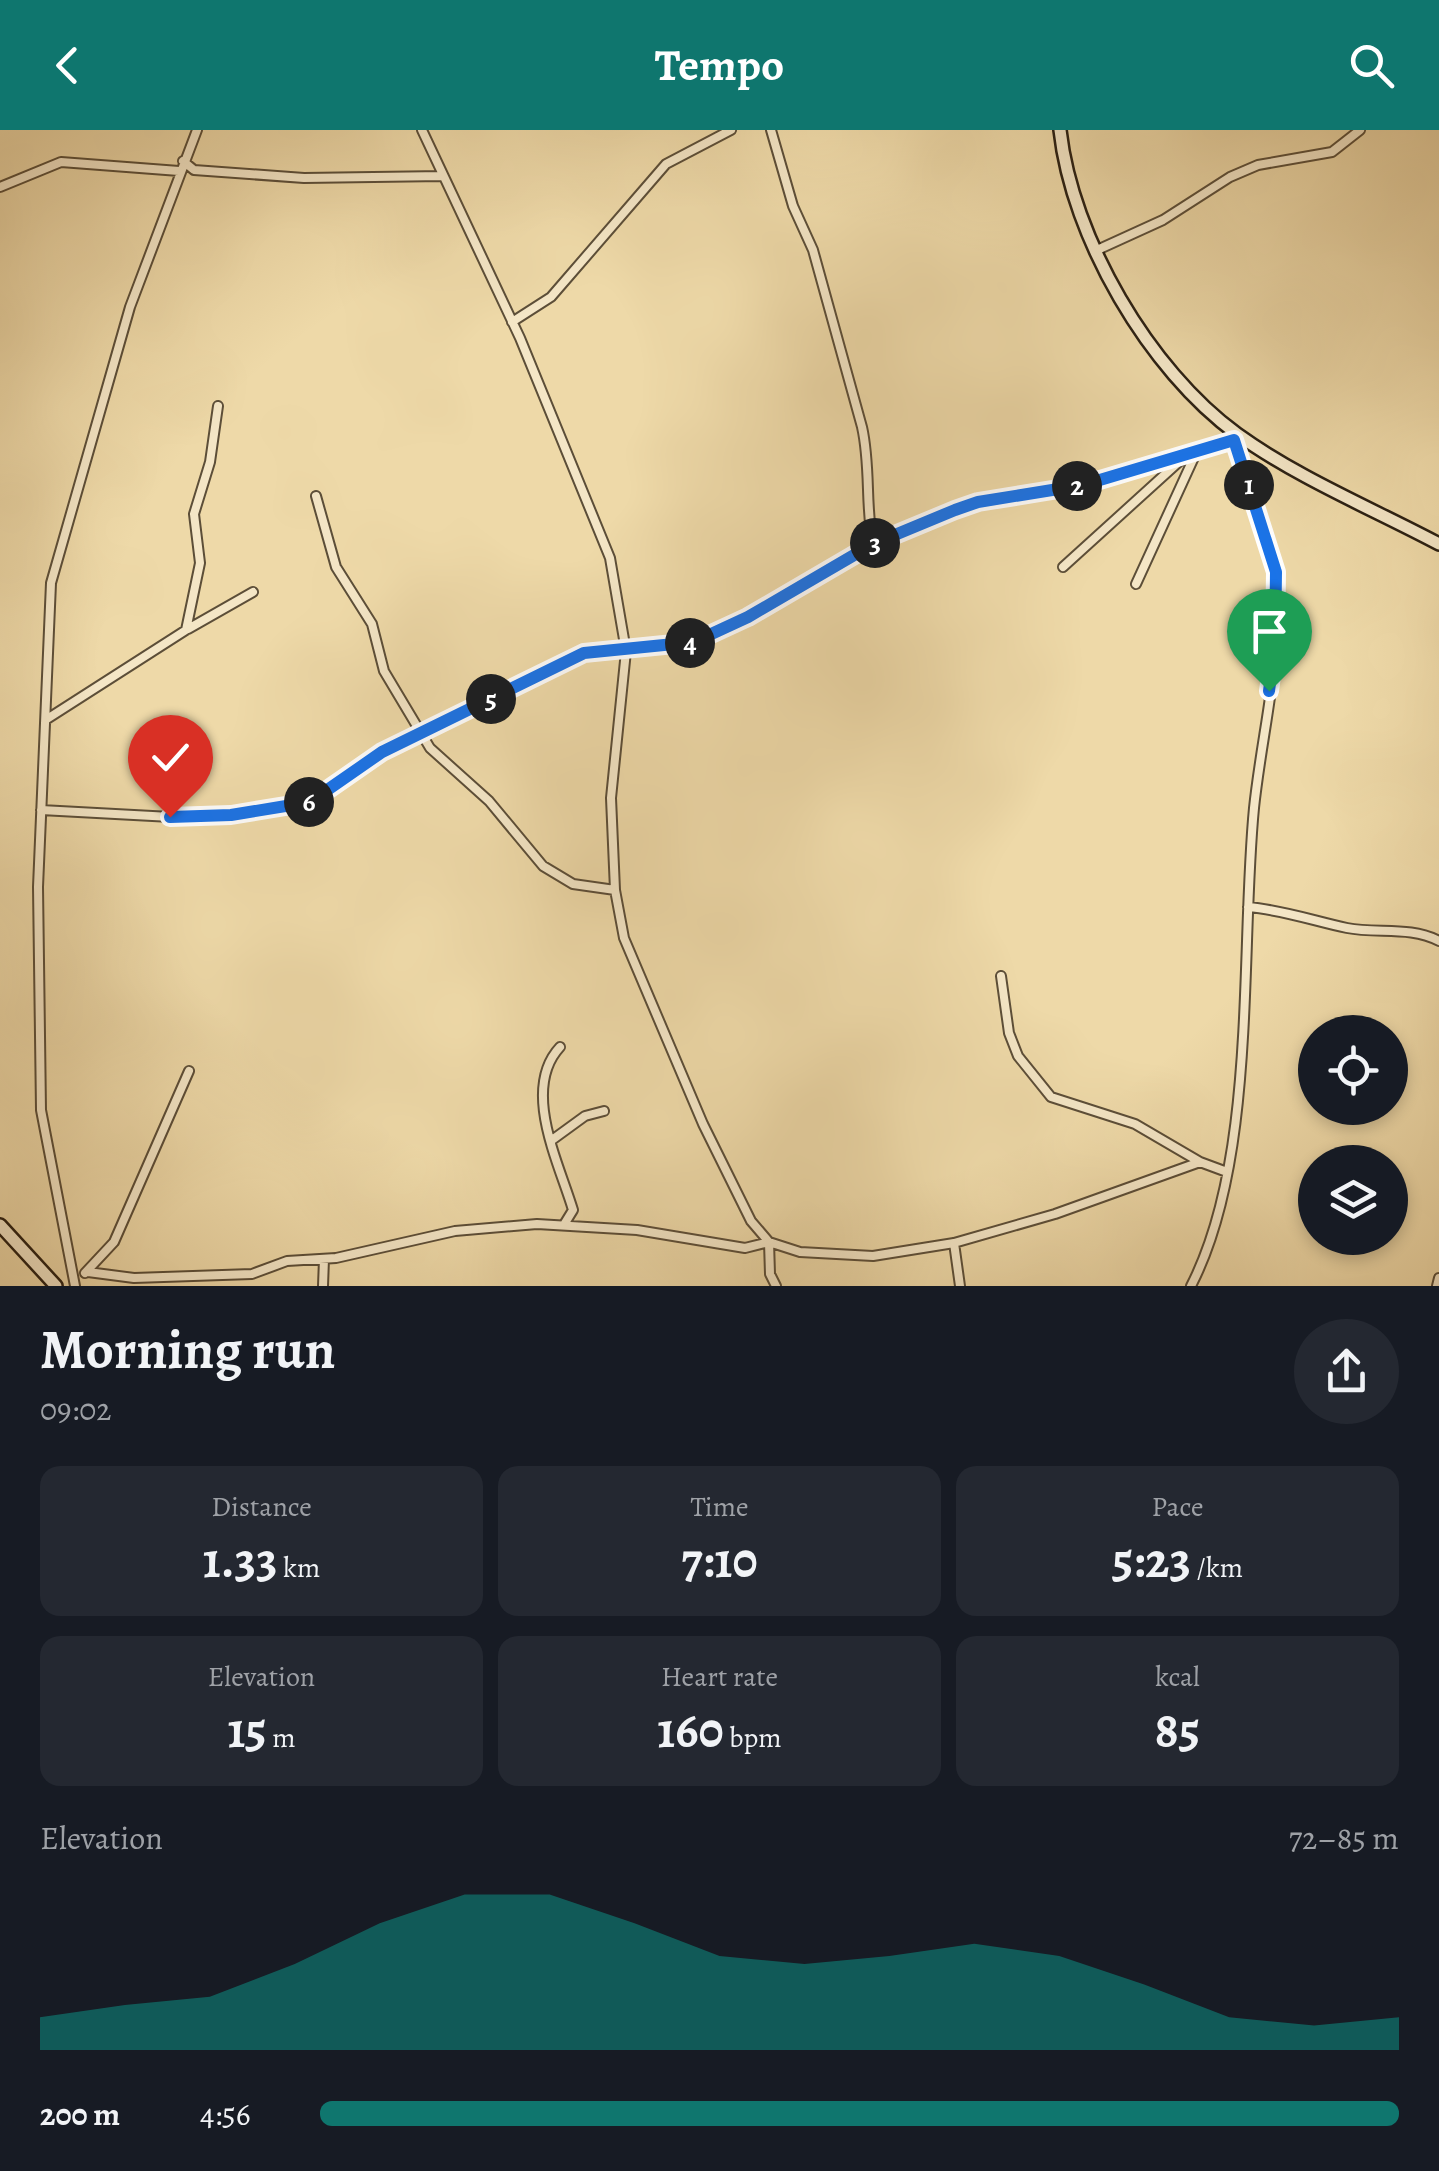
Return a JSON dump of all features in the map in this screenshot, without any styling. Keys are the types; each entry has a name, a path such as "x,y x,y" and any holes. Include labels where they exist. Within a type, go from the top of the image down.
{"street":[{"path":"75,1286 76,1275 63,1234 41,1110 42,810 55,559 116,352 175,181 197,130"},
{"path":"422,130 512,322 610,558 626,651 611,798 615,890 624,938 653,1013 752,1222 769,1242 770,1274 776,1286"},
{"path":"512,322 551,297 666,164 731,130"},
{"path":"771,130 794,206 813,250 865,440 873,544"},
{"path":"1060,130 1068,181 1095,250 1172,372 1234,436 1439,544"},
{"path":"1095,250 1163,220 1230,177 1258,165 1332,152 1360,130"},
{"path":"0,187 61,162 181,166 304,178 443,176"},
{"path":"175,181 194,170"},
{"path":"186,630 200,562 194,514 210,462 218,406"},
{"path":"42,810 170,817 289,808 325,794 368,761 563,661 584,653 694,642 714,635 873,544 978,502 1083,485 1185,457 1234,436"},
{"path":"1191,1286 1218,1226 1228,1172 1254,810 1275,646 1276,572 1234,436"},
{"path":"1136,584 1196,453"},
{"path":"1064,567 1185,457"},
{"path":"316,496 336,567 372,624 384,671 441,761 489,801 543,866 572,884 615,890"},
{"path":"48,719 253,592"},
{"path":"1248,906 1351,929 1410,931 1439,941"},
{"path":"1001,976 1009,1033 1038,1086 1067,1106 1150,1131 1200,1162 1228,1172"},
{"path":"560,1047 551,1056 543,1083 552,1140 573,1210 570,1220 561,1224"},
{"path":"88,1272 114,1242 132,1207 189,1071"},
{"path":"552,1140 586,1116 604,1111"},
{"path":"76,1275 88,1272 134,1278 252,1274 287,1261 324,1259 455,1231 561,1224 638,1230 745,1248 769,1242 833,1256 891,1254 954,1243 1055,1214 1200,1162"},
{"path":"0,1225 56,1286"},
{"path":"954,1243 960,1286"},
{"path":"324,1259 324,1286"},
{"path":"1437,1286 1439,1278"}],"route":[{"path":"170,817 231,815 310,802 382,752 563,661 596,651 694,642 748,617 778,596 873,544 955,510 978,502 1083,485 1234,440 1276,572 1275,646 1269,691"}]}
